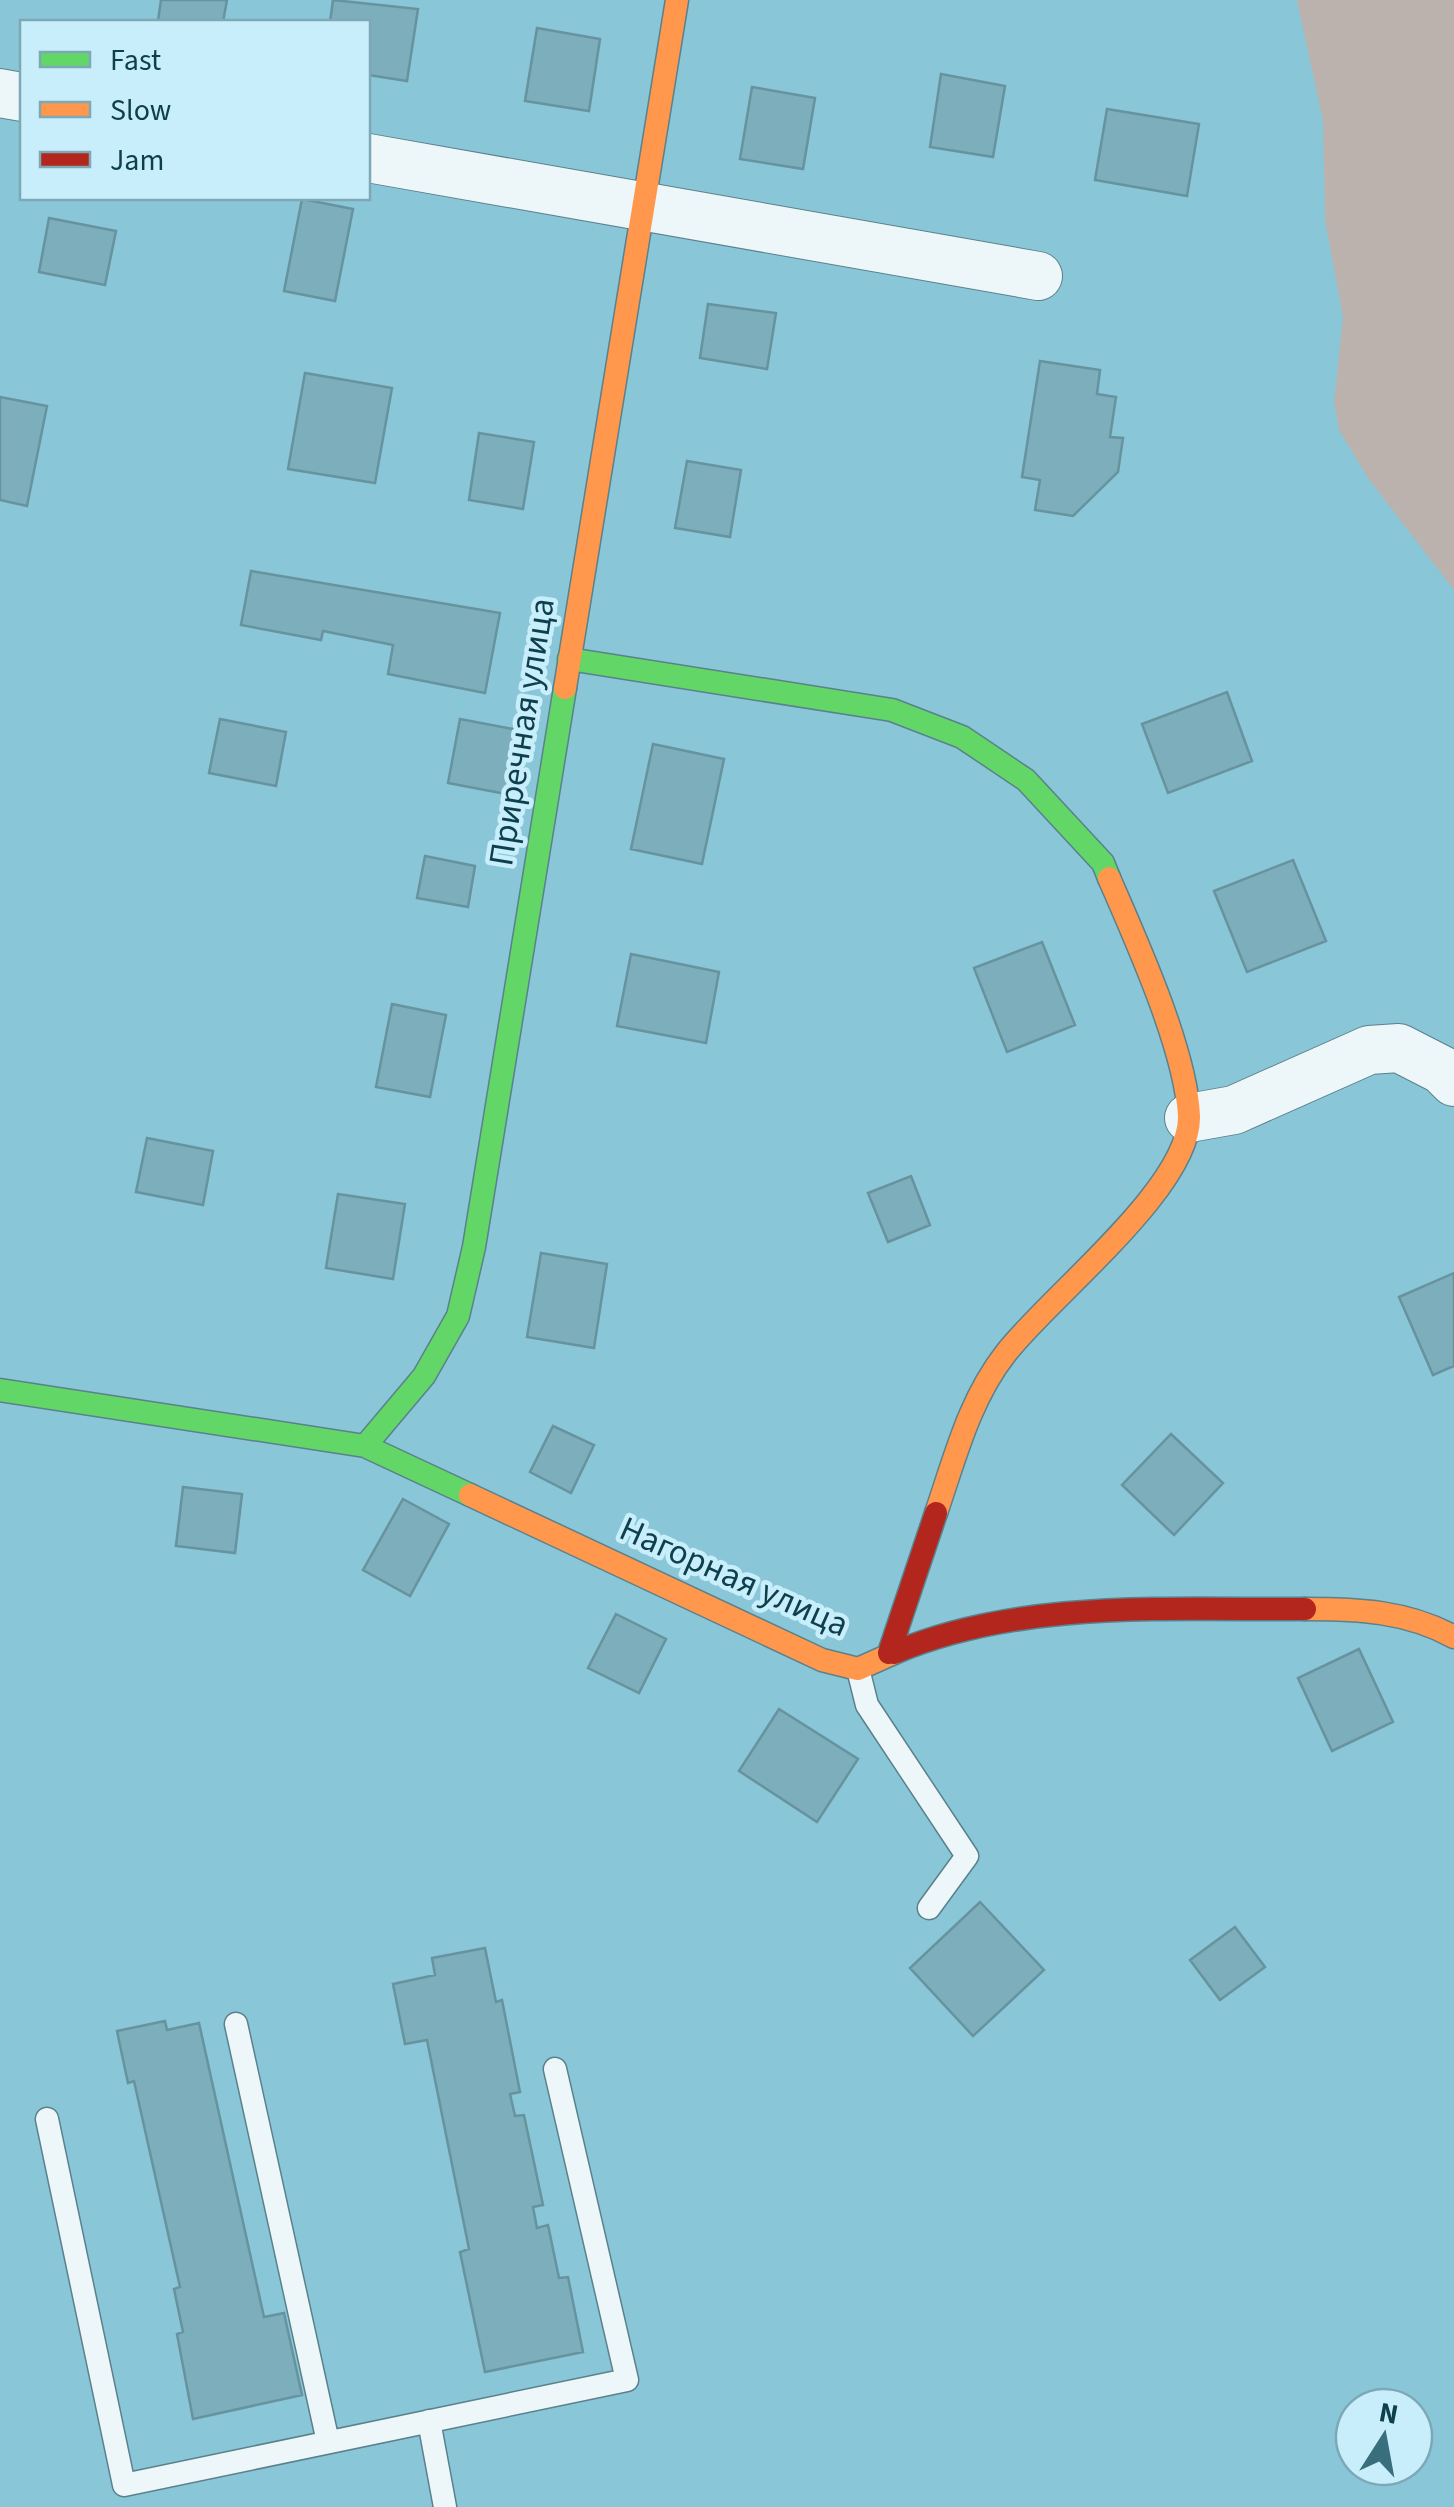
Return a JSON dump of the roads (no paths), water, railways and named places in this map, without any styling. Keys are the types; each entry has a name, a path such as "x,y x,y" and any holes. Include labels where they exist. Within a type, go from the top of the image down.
{"street":[{"name":"Приречная улица","path":"365,1446 424,1376 458,1316 474,1247 677,0"},
{"path":"370,158 1038,276"},
{"path":"570,659 892,710 962,737 1026,780 1104,863 1145,961 1180,1070 1190,1118 1179,1160 1156,1193 1005,1354 972,1407 889,1653"},
{"path":"1190,1118 1234,1110 1369,1050 1400,1048 1442,1070 1454,1082"},
{"name":"Нагорная улица","path":"0,1390 365,1446 822,1660 858,1669 889,1653 953,1634 1149,1608 1370,1609 1417,1618 1454,1637"}],"lane":[{"path":"858,1669 866,1704 968,1856 929,1908"},
{"path":"236,2024 328,2442"},
{"path":"47,2119 124,2485 627,2380 555,2070"},
{"path":"429,2421 445,2507"}]}
